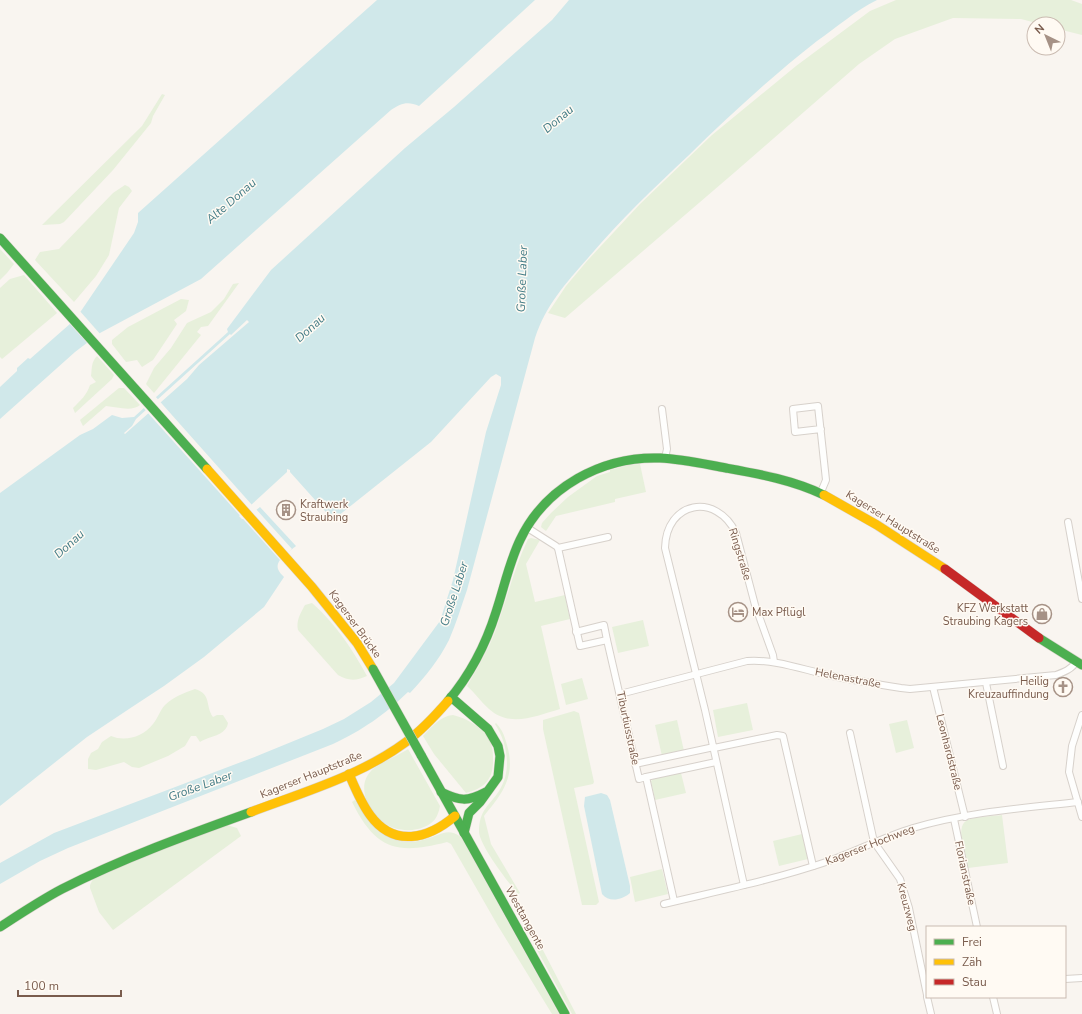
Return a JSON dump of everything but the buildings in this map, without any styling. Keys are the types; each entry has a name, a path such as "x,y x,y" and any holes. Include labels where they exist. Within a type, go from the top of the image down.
{"street":[{"name":"Kagerser Brücke","path":"0,238 146,399 337,617 357,643 373,669 441,792"},
{"path":"821,429 795,432 793,409 818,406 821,429 826,480 821,492"},
{"path":"662,409 667,449 665,458"},
{"name":"Kagerser Hauptstraße","path":"0,927 36,903 113,864 328,784 379,759 405,742 431,720 451,697 470,669 487,635 496,612 510,561 526,527 538,510 548,499 573,480 607,465 623,461 641,458 665,458 695,462 776,478 821,492 856,512 943,567 1055,649 1079,663"},
{"name":"Ringstraße","path":"744,885 714,748 665,548 667,534 673,520 687,509 697,507 706,508 723,515 731,523 736,533 755,604 773,655 774,662"},
{"path":"1068,522 1082,599"},
{"path":"526,527 558,548 580,646 607,640"},
{"path":"558,548 608,537"},
{"name":"Tiburtiusstraße","path":"576,632 604,625 635,764 639,779 646,777 674,901"},
{"name":"Helenastraße","path":"620,694 747,661 759,660 901,688 933,687 1056,675 1066,672 1079,663"},
{"path":"986,682 1003,766"},
{"name":"Leonhardstraße","path":"933,687 965,817"},
{"path":"451,697 488,729 498,746 500,767 498,777 480,802 469,813 464,833"},
{"path":"1082,715 1072,746 1069,764 1070,779 1082,817"},
{"name":"Kreuzweg","path":"850,733 874,842 902,884 909,908 926,991"},
{"path":"635,764 777,734 783,736 813,866"},
{"path":"646,777 716,762"},
{"path":"349,774 369,814 384,830 392,834 402,837 423,835 433,832 455,816"},
{"path":"441,792 462,801 486,792"},
{"name":"Westtangente","path":"441,792 565,1014"},
{"name":"Kagerser Hochweg","path":"664,904 744,885 813,866 913,828 965,817 1016,809 1078,802"},
{"name":"Florianstraße","path":"954,819 977,926"},
{"path":"1066,979 1082,978"},
{"name":"Kreuzweg","path":"927,998 931,1014"},
{"path":"993,998 997,1014"}],"green space":[{"path":"896,0 1071,0 1082,4 1082,35 1066,31 1066,16 1026,16 1026,20 953,18 895,39 859,64 565,318 548,313 566,286 587,261 640,204 712,135 796,66 870,11"},
{"path":"162,94 165,95 153,116 151,123 113,170 64,222 60,224 42,225 142,126"},
{"path":"125,185 132,191 119,208 109,255 96,276 74,302 35,260 40,252 59,249 113,193"},
{"path":"0,249 14,264 0,280"},
{"path":"24,275 57,313 2,359 0,357 0,288 10,279"},
{"path":"239,283 208,326 201,327 197,332 201,335 154,393 146,384 154,368 171,348 187,323 211,312 224,299 233,284"},
{"path":"181,299 189,300 186,311 174,320 177,324 153,360 142,367 137,360 126,362 112,344 112,340 128,327"},
{"path":"97,356 114,375 112,379 75,413 73,408 85,395 90,385 96,382 91,376 93,363"},
{"path":"119,388 124,388 140,405 129,409 106,406 83,426 80,420"},
{"path":"640,464 646,492 615,499 615,502 556,516 546,531 541,527 542,523 551,513 568,497 597,476 610,472 610,470"},
{"path":"531,538 540,540 526,564 535,602 565,595 570,619 541,626 560,709 533,717 514,719 497,715 489,709 467,686 490,644 519,561 528,539"},
{"path":"312,603 343,637 367,676 352,680 338,675 298,630 298,621 305,605"},
{"path":"643,620 649,646 618,653 612,627"},
{"path":"582,678 588,699 566,705 561,684"},
{"path":"195,689 200,691 206,697 213,717 223,715 228,723 224,731 200,742 196,736 191,736 185,746 168,756 139,768 132,767 124,762 96,770 88,769 88,759 91,753 98,749 102,742 111,736 116,738 128,738 139,735 153,724 163,707 168,702"},
{"path":"747,703 753,730 718,737 713,710"},
{"path":"574,711 579,713 594,782 593,784 574,788 599,902 596,905 582,905 543,729 543,720"},
{"path":"453,715 463,718 478,727 489,739 493,750 492,771 487,781 479,788 466,793 434,754 423,736 444,717"},
{"path":"677,720 684,751 662,756 655,725"},
{"path":"907,720 914,748 896,753 889,724"},
{"path":"496,723 502,731 507,745 510,766 509,775 502,792 484,816 491,844 520,893 518,894 489,855 479,832 479,825 483,813 499,791 506,775 507,758 503,740 495,724"},
{"path":"408,749 440,806 437,816 430,824 417,829 402,830 394,828 379,819 368,804 364,787 366,779 371,771"},
{"path":"681,773 686,793 655,800 651,781 653,779"},
{"path":"355,800 376,828 393,839 414,842 448,832 461,837 559,1014 552,1014 498,926 451,844 447,842 414,848 401,848 390,845 379,839 370,830 352,802"},
{"path":"1002,815 1008,863 968,868 961,836 963,825 969,820"},
{"path":"227,825 237,828 241,836 113,930 99,912 90,888 94,877 120,865"},
{"path":"802,834 808,859 779,866 773,841"},
{"path":"662,869 668,894 635,902 630,877"},
{"path":"526,914 531,927 576,1014 572,1014 518,915"}],"water":[{"name":"Alte Donau","path":"377,0 535,0 419,106 405,104 391,110 201,279 100,333 75,352 0,419 0,387 17,371 17,368 28,358 30,359 71,323 81,311 134,233 138,222 138,213"},
{"path":"569,0 877,0 854,14 817,41 735,112 624,218 557,295 539,326 535,338 467,590 454,628 449,640 436,661 410,693 408,692 373,721 333,744 68,848 40,861 0,884 0,863 54,833 257,756 344,719 371,702 394,683 440,621 453,580 486,432 501,385 501,377 496,374 491,377 431,442 333,520 290,472 290,470 287,469 287,472 239,516 242,519 245,519 260,507 296,546 279,562 278,569 284,577 264,607 204,657 164,686 87,737 0,806 0,493 80,435 93,429 112,415 122,418 134,417 228,332 227,329 271,270 405,148 454,107 552,20","holes":["247,320 249,322 199,365 187,379 125,434 124,433 132,426 136,419 230,334 231,335"]},
{"path":"601,793 607,795 610,800 630,886 630,893 616,900 608,899 602,894 584,806 585,797"}],"pier":[{"path":"79,310 101,335 88,344 68,322"},
{"path":"155,396 252,505 242,516 245,517 255,508 292,549 280,560 143,407"}],"traffic: fast":[{"path":"0,238 207,469"},
{"path":"448,701 470,670 482,647 492,624 516,549 531,521 544,505 560,490 578,478 597,469 617,463 638,459 660,458 701,463 776,478 800,485 824,495"},
{"path":"1039,638 1082,665"},
{"path":"373,669 421,755"},
{"path":"451,697 488,729 498,746 500,756 498,777 480,802 469,813 464,833"},
{"path":"421,755 565,1014"},
{"path":"441,792 459,799 468,799 486,792"},
{"path":"0,927 62,889 108,867 203,829 251,812"}],"traffic: slow":[{"path":"207,469 312,587 357,643 373,669"},
{"path":"824,495 877,525 945,569"},
{"path":"251,812 351,774 388,754 406,742 428,723 448,701"},
{"path":"349,774 358,795 370,815 379,825 400,836 423,834 445,824 455,816"}],"traffic: jam":[{"path":"945,569 1039,638"}],"place":[{"name":"Kraftwerk Straubing","path":"286,510"},
{"name":"Max Pflügl","path":"738,612"},
{"name":"KFZ Werkstatt Straubing Kagers","path":"1042,614"},
{"name":"Heilig Kreuzauffindung","path":"1063,687"}],"water label":[{"name":"Donau","path":"558,119"},
{"name":"Große Laber","path":"522,279"},
{"name":"Donau","path":"310,328"},
{"name":"Donau","path":"69,544"},
{"name":"Große Laber","path":"454,594"},
{"name":"Große Laber","path":"200,786"}]}
